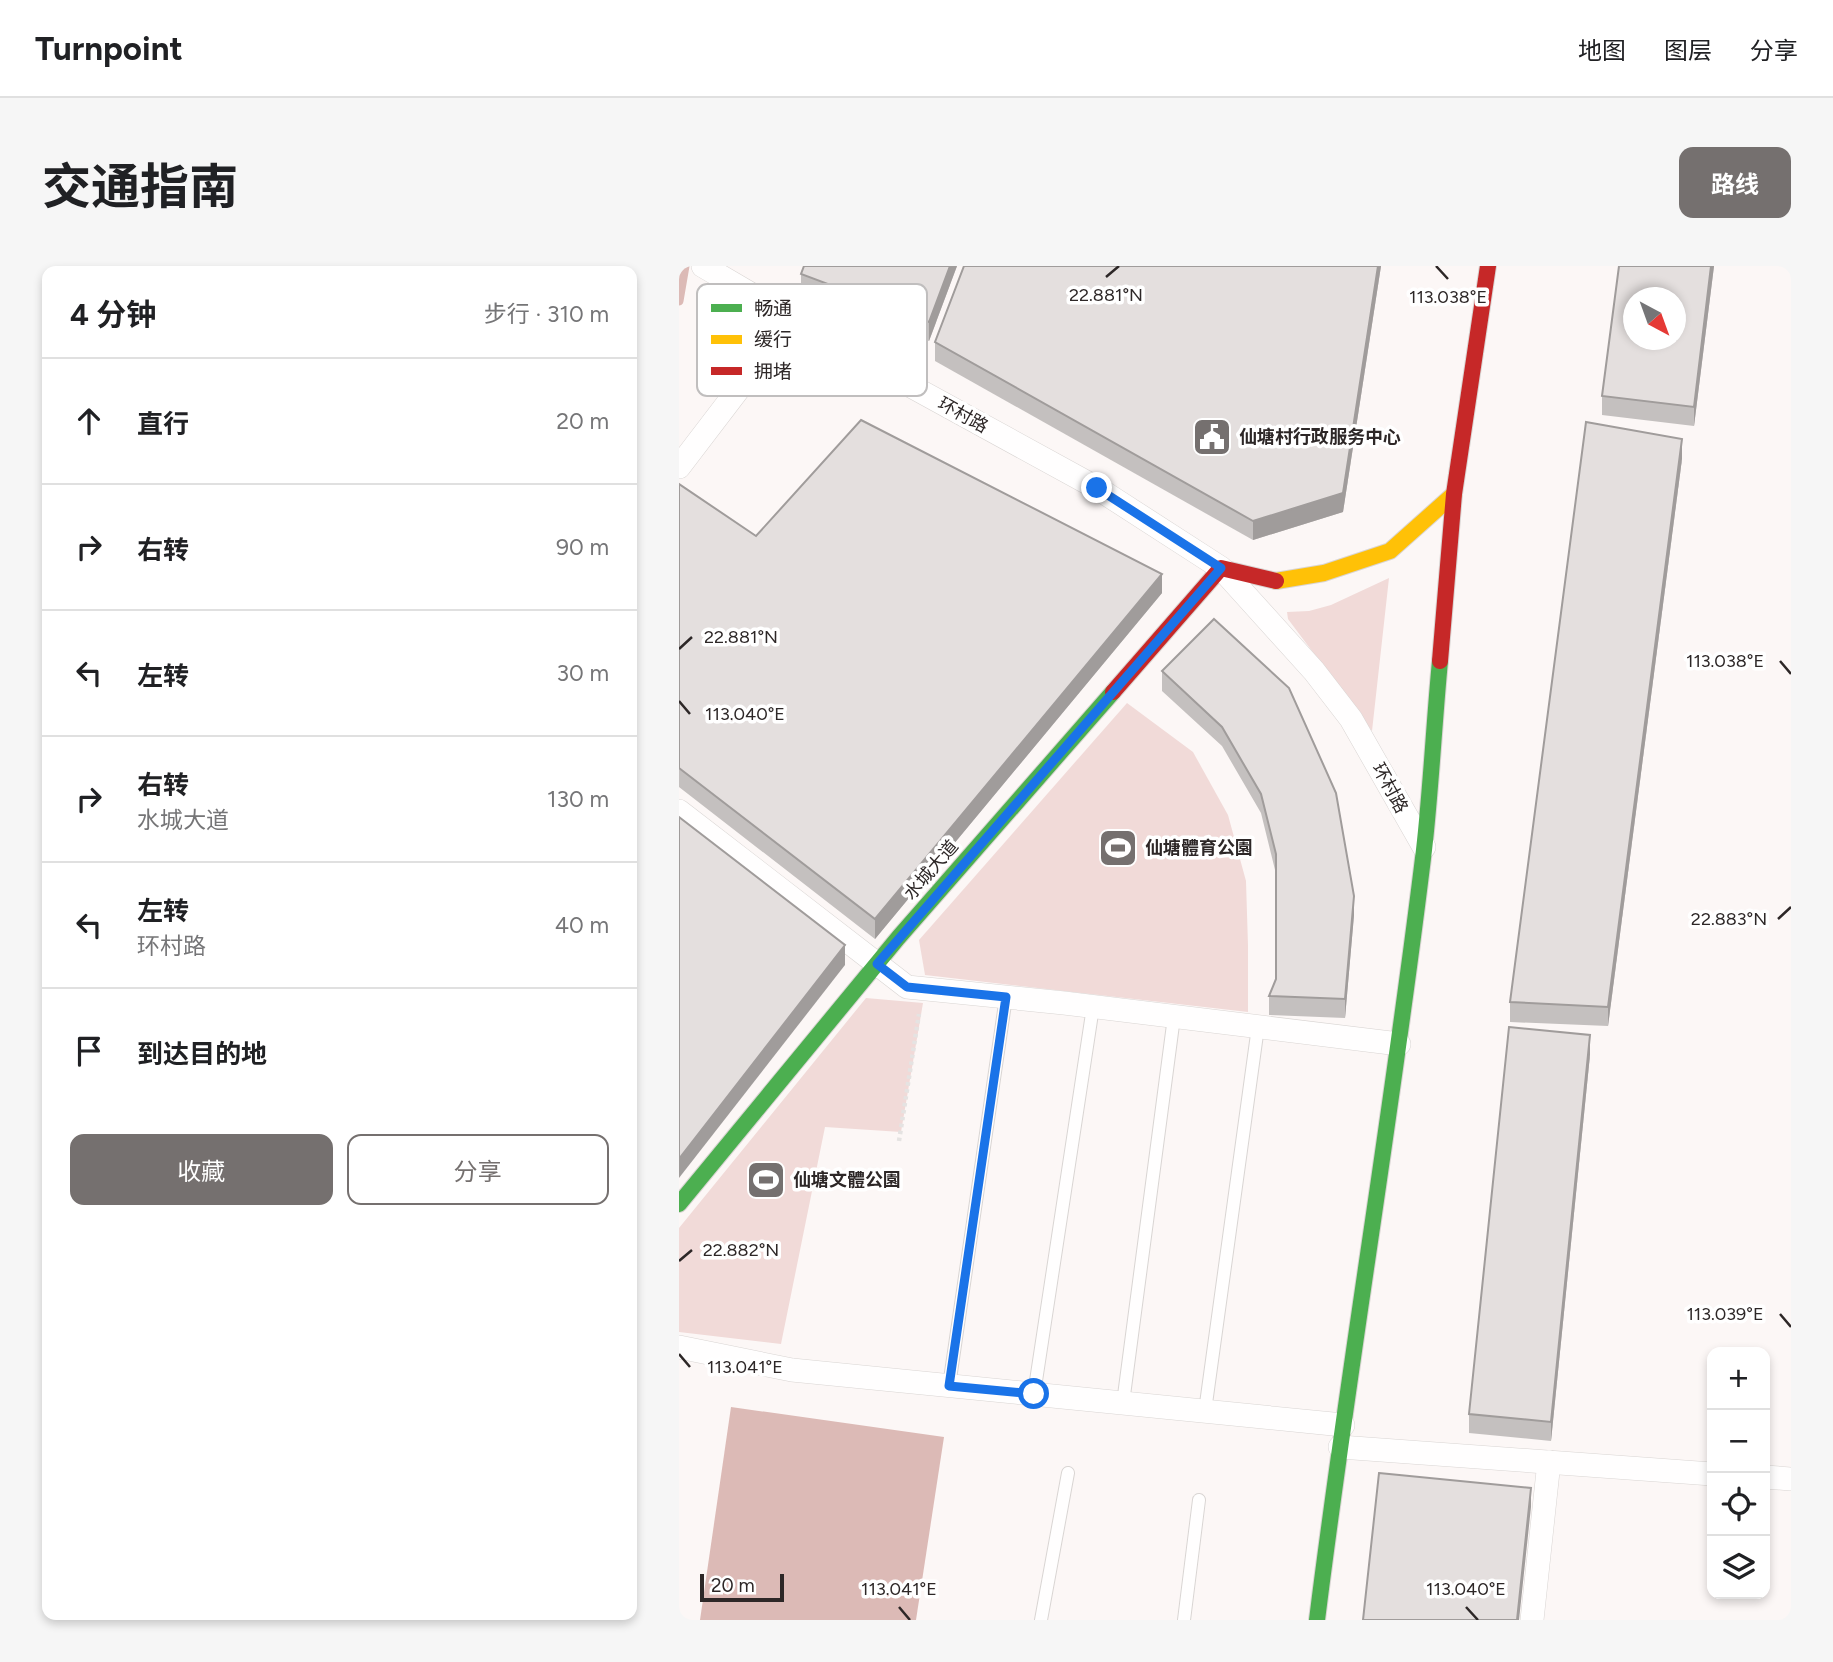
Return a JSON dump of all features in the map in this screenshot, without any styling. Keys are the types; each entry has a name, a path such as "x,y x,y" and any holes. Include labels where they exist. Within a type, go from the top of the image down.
{"street":[{"name":"环村路","path":"703,266 733,284"},
{"path":"1317,1620 1399,1044 1424,847 1454,494 1487,266"},
{"name":"环村路","path":"927,394 1097,488 1221,568 1314,671 1351,719 1424,847"},
{"path":"679,467 733,396"},
{"name":"环村路","path":"1221,568 1276,581 1324,573 1390,551 1454,494"},
{"name":"水城大道","path":"679,1205 877,964 1221,568"},
{"path":"679,811 907,987 1399,1044"},
{"path":"679,1347 792,1370 1205,1411 1342,1436 1549,1462 1707,1474"},
{"path":"1532,1620 1549,1462"},
{"path":"1770,1477 1791,1479"}],"lane":[{"path":"949,1386 1006,997"},
{"path":"1034,1394 1093,1007"},
{"path":"1123,1403 1174,1017"},
{"path":"1205,1411 1258,1027"},
{"path":"1041,1620 1068,1473"},
{"path":"1184,1620 1199,1500"}],"path":[{"path":"899,1141 923,989"}],"shaded area":[{"path":"1389,578 1372,731 1288,619 1287,612 1309,611 1331,605"},
{"name":"仙塘體育公園","path":"1127,703 1193,752 1228,815 1246,881 1248,1012 925,975 919,940"},
{"name":"仙塘文體公園","path":"866,998 923,1003 901,1132 825,1127 781,1344 679,1332 679,1228"},
{"path":"731,1407 944,1437 916,1620 700,1620"}],"building":[{"path":"804,266 950,266 929,322 927,284 828,284 801,274"},
{"name":"仙塘村行政服务中心","path":"964,266 1378,266 1343,493 1253,521 935,342"},
{"path":"1619,266 1711,266 1694,407 1602,396"},
{"path":"861,420 1162,574 875,919 679,768 679,484 756,536"},
{"path":"1586,422 1682,439 1608,1007 1510,1002"},
{"path":"1214,619 1289,688 1336,793 1354,896 1345,999 1269,996 1276,979 1276,854 1261,794 1222,727 1162,671"},
{"path":"679,817 845,945 679,1159"},
{"path":"1509,1027 1590,1035 1551,1422 1469,1414"},
{"path":"1379,1473 1531,1488 1517,1620 1363,1620"}],"waterway":[{"path":"679,301 685,266"}],"traffic: fast":[{"path":"1317,1620 1412,947 1426,827 1440,661"},
{"path":"679,1204 898,938 1113,692"}],"traffic: slow":[{"path":"1276,581 1324,573 1390,551 1454,494"}],"traffic: jam":[{"path":"1440,661 1454,494 1488,266"},
{"path":"1113,692 1221,568 1276,581"}],"place":[{"name":"仙塘村行政服务中心","path":"1212,437"},
{"name":"仙塘體育公園","path":"1118,848"},
{"name":"仙塘文體公園","path":"766,1180"}],"route":[{"path":"1034,1394 949,1386 1006,997 907,987 877,964 1221,568 1097,488"}]}
